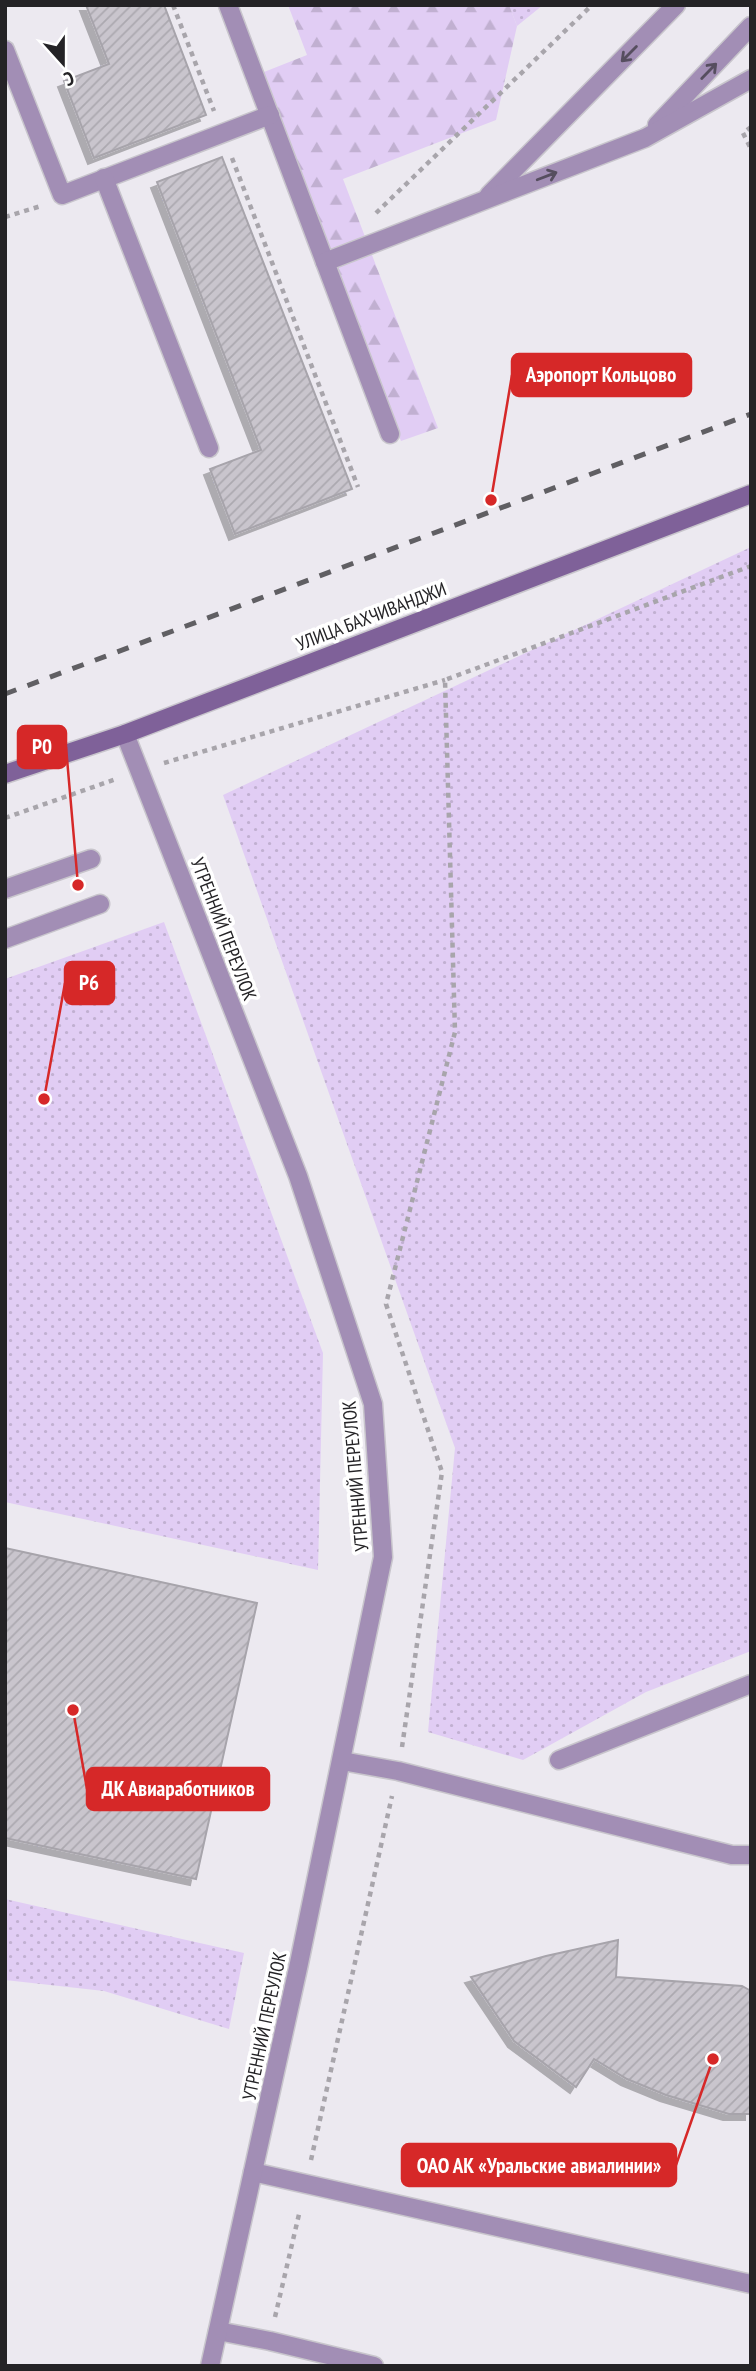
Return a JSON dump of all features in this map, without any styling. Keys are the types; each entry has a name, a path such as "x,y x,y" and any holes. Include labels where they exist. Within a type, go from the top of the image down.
{"main road":[{"name":"УЛИЦА БАХЧИВАНДЖИ","path":"5,774 125,734 751,494"}],"street":[{"path":"228,5 390,434"},
{"path":"484,200 677,5"},
{"path":"645,138 751,26"},
{"path":"5,50 62,195 270,115"},
{"path":"325,262 645,138 751,79"},
{"path":"104,178 209,448"},
{"name":"УТРЕННИЙ ПЕРЕУЛОК","path":"125,734 298,1176 373,1404 383,1556 342,1761 210,2366"},
{"path":"5,889 91,859"},
{"path":"5,939 100,904"},
{"path":"559,1760 751,1684"},
{"path":"342,1761 398,1771 732,1855 751,1855"},
{"path":"253,2172 751,2284"},
{"path":"218,2331 374,2366"}],"path":[{"path":"173,5 358,487"},
{"path":"375,214 592,5"},
{"path":"751,127 743,134 751,149"},
{"path":"5,818 139,771 445,680 751,566"},
{"path":"270,2341 398,1771 442,1472 386,1304 455,1032 445,680"}],"green space":[{"path":"288,5 509,5 517,26 496,120 343,179 438,428 401,441 259,74 307,55"},
{"path":"509,5 543,5 517,26"},
{"path":"751,547 751,1651 646,1692 523,1760 428,1732 455,1448 223,795"},
{"path":"164,922 323,1353 318,1570 5,1502 5,979"},
{"path":"5,1899 244,1953 229,2029 104,1991 5,1980"}],"building":[{"path":"86,5 164,5 206,115 94,158 64,81 109,64"},
{"path":"222,157 352,489 235,534 210,469 261,450 157,182"},
{"path":"5,1548 257,1603 196,1879 5,1838"},
{"path":"618,1940 616,1977 742,1986 751,1991 751,2114 729,2114 666,2095 627,2079 594,2059 576,2087 514,2041 471,1977"}],"railway":[{"path":"5,694 751,414"}],"place":[{"name":"Аэропорт Кольцово","path":"491,500"},
{"name":"P0","path":"78,885"},
{"name":"P6","path":"44,1099"},
{"name":"ДК Авиаработников","path":"73,1710"},
{"name":"ОАО АК «Уральские авиалинии»","path":"713,2059"}]}
